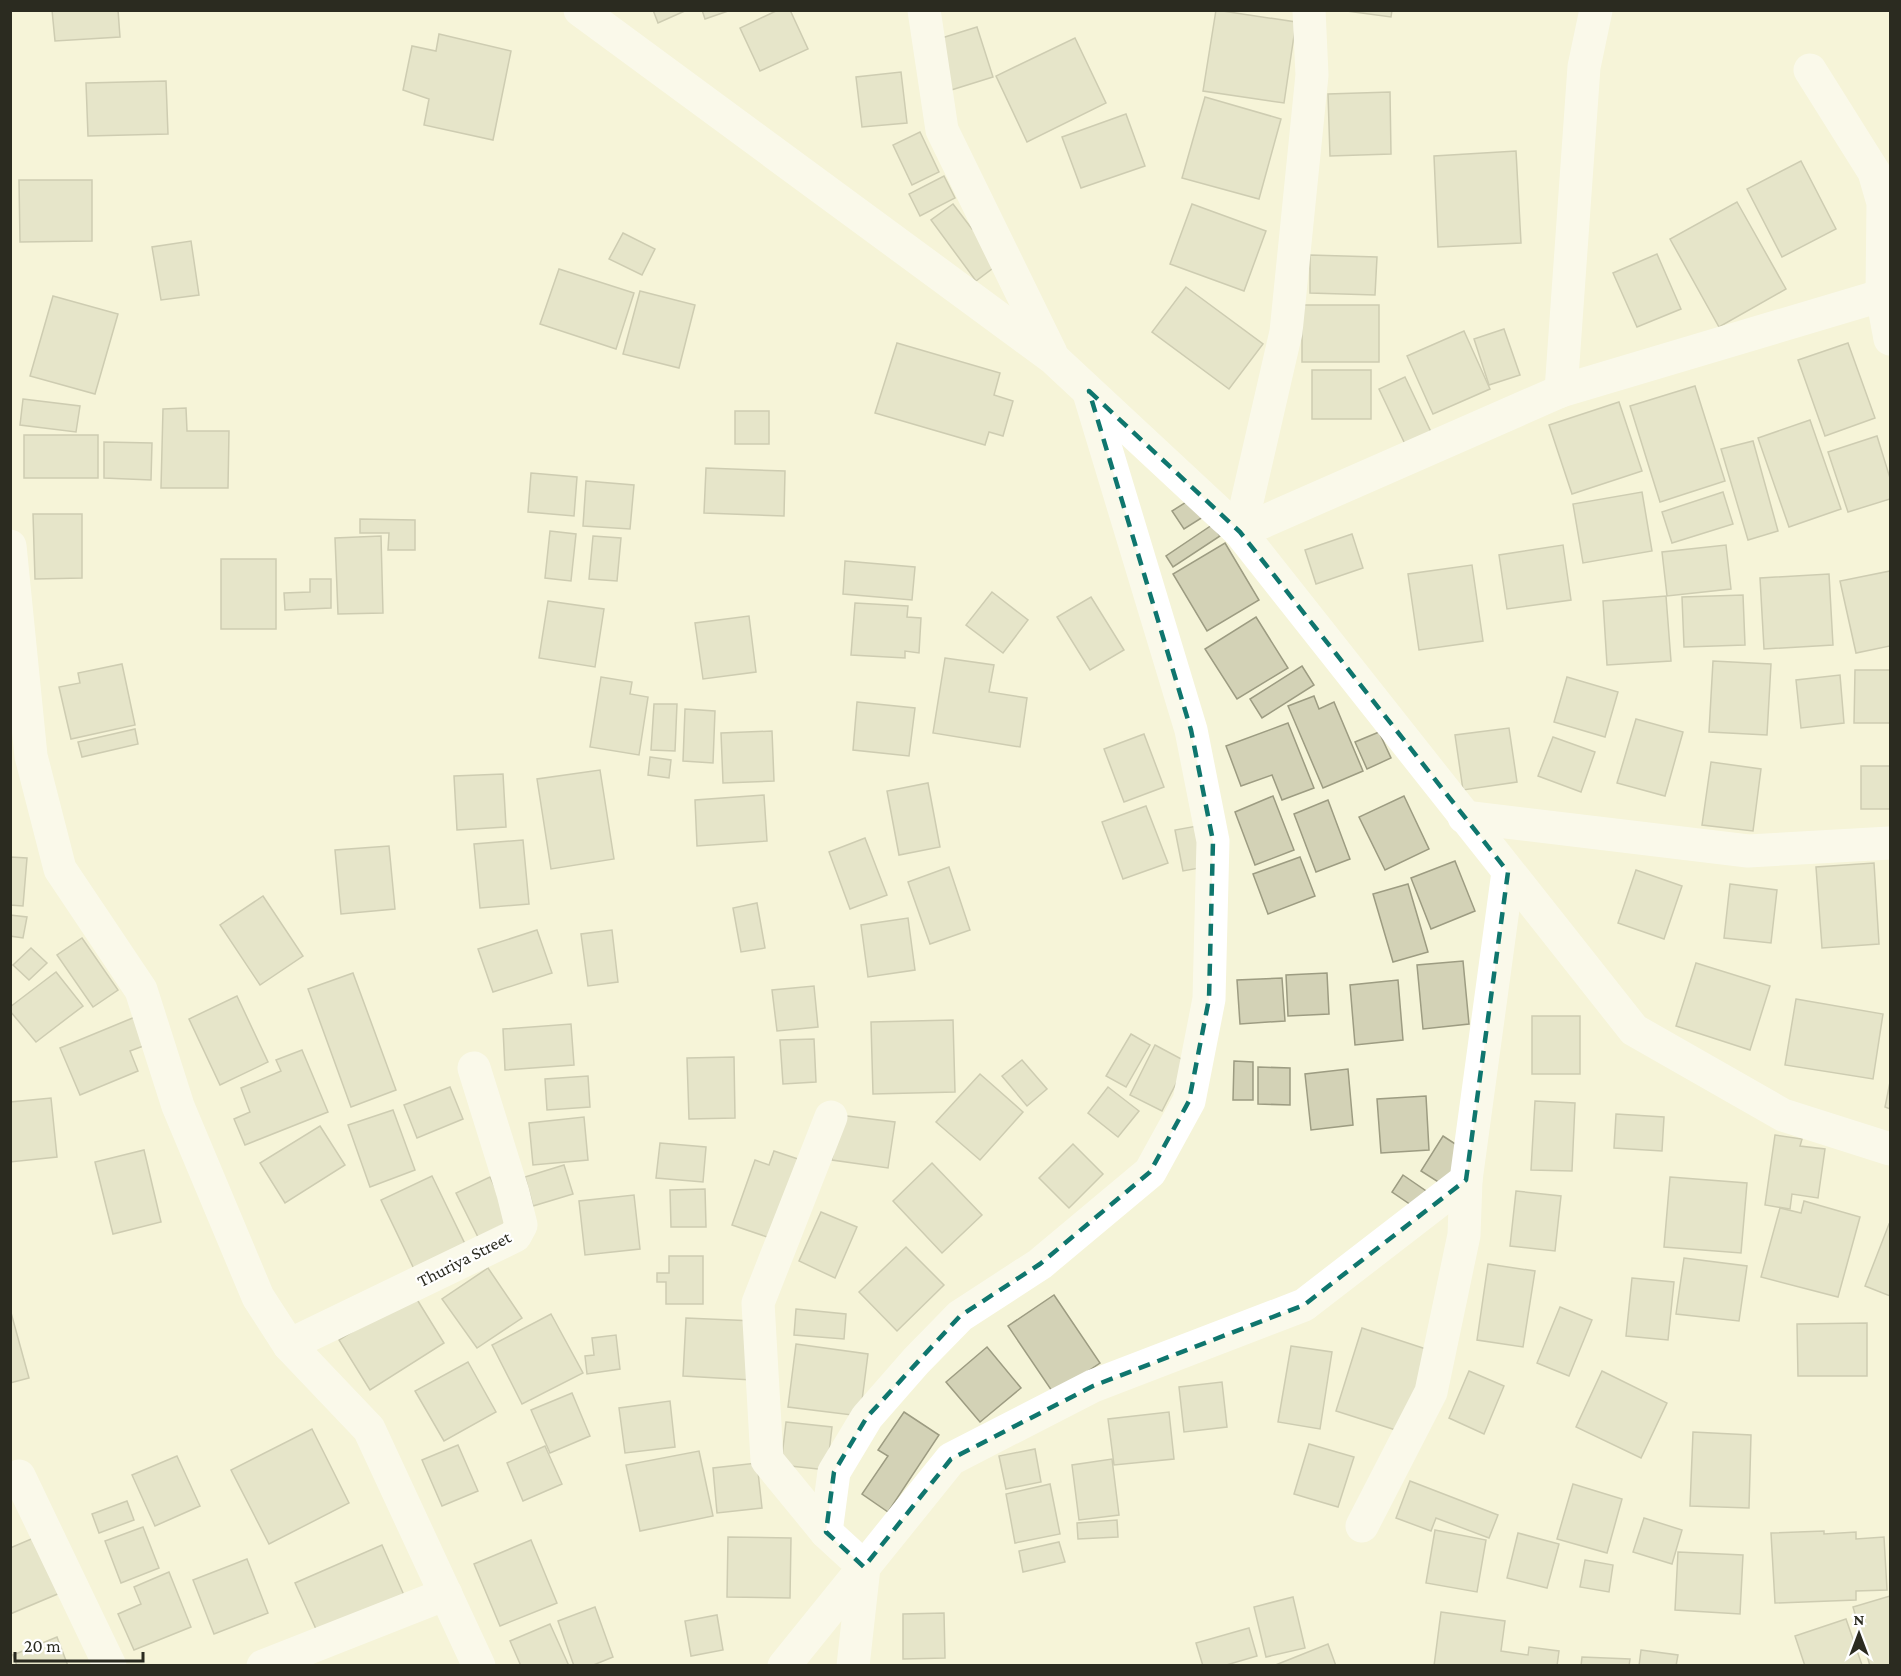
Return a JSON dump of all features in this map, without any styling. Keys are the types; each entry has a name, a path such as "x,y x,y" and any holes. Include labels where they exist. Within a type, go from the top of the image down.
{"street":[{"path":"580,10 1053,358 1240,532 1634,1030 1783,1115 1890,1149"},
{"path":"924,10 942,130 1053,358"},
{"path":"1240,532 1286,332 1312,75 1309,10"},
{"path":"1561,391 1584,67 1596,10"},
{"path":"1810,70 1874,172 1883,203 1890,339"},
{"path":"1240,532 1561,391 1886,294"},
{"path":"826,1532 834,1472 867,1417 916,1361 960,1316 1040,1264 1150,1172 1189,1101 1209,999 1213,841 1191,730 1089,391"},
{"path":"10,546 21,755 60,869 141,990 178,1106 258,1297 289,1345 369,1429 479,1665"},
{"path":"1464,817 1748,851 1890,843"},
{"path":"1362,1526 1431,1392 1464,1234 1466,1180 1508,872"},
{"name":"Thuriya Street","path":"289,1345 515,1236 521,1225 474,1068"},
{"path":"831,1117 758,1303 767,1460 826,1532 864,1567"},
{"path":"784,1665 951,1459 1092,1386 1304,1305 1466,1180"},
{"path":"19,1476 110,1665"},
{"path":"853,1665 864,1567"},
{"path":"263,1665 446,1594"}],"highlighted area":[{"path":"1089,391 1240,532 1508,872 1466,1180 1304,1305 1093,1386 951,1459 864,1567 826,1532 834,1472 867,1417 960,1316 1040,1264 1150,1172 1189,1101 1209,999 1213,841 1191,730"}],"building":[{"path":"52,10 118,10 120,37 55,41"},
{"path":"653,10 687,10 658,23"},
{"path":"702,10 731,10 705,19"},
{"path":"778,10 790,10 808,49 760,71 740,28"},
{"path":"1216,10 1296,22 1284,103 1203,91"},
{"path":"1339,10 1392,10 1391,17"},
{"path":"977,27 993,77 948,91 932,41"},
{"path":"439,34 511,51 493,140 424,125 429,99 403,90 412,46 436,51"},
{"path":"1075,38 1106,103 1027,142 996,76"},
{"path":"901,72 907,123 862,127 856,77"},
{"path":"166,81 168,134 88,136 86,83"},
{"path":"1390,92 1391,154 1330,156 1328,94"},
{"path":"1205,97 1281,119 1259,199 1182,178"},
{"path":"1126,114 1145,166 1081,188 1062,137"},
{"path":"920,132 939,172 912,185 893,145"},
{"path":"1516,151 1521,243 1438,247 1434,156"},
{"path":"1801,161 1836,229 1782,257 1747,189"},
{"path":"944,176 955,198 920,216 909,194"},
{"path":"19,180 92,180 92,241 20,242"},
{"path":"1737,202 1786,289 1719,327 1670,239"},
{"path":"953,204 972,229 976,227 1001,262 976,281 931,220"},
{"path":"1192,204 1266,231 1244,291 1170,264"},
{"path":"623,233 655,249 642,275 609,259"},
{"path":"191,241 199,295 161,300 152,247"},
{"path":"1657,254 1681,309 1637,327 1613,273"},
{"path":"1310,255 1377,257 1375,295 1310,293"},
{"path":"559,269 634,293 616,349 540,324"},
{"path":"1186,287 1263,344 1229,389 1152,332"},
{"path":"640,291 695,305 679,368 623,354"},
{"path":"53,296 118,314 95,394 30,376"},
{"path":"1302,305 1379,305 1379,362 1302,362"},
{"path":"1504,329 1520,375 1489,385 1474,339"},
{"path":"1464,331 1490,389 1433,414 1407,356"},
{"path":"897,343 1000,373 994,395 1013,401 1003,436 989,432 985,445 875,413"},
{"path":"1848,343 1875,418 1825,436 1798,360"},
{"path":"1312,370 1371,370 1371,419 1312,419"},
{"path":"1405,377 1431,432 1405,444 1379,389"},
{"path":"1695,386 1725,481 1660,502 1630,406"},
{"path":"23,399 80,406 76,432 20,425"},
{"path":"1619,402 1642,471 1572,494 1549,425"},
{"path":"186,408 187,431 229,431 228,488 161,488 163,409"},
{"path":"735,411 769,411 769,444 735,444"},
{"path":"1810,420 1841,509 1789,527 1758,438"},
{"path":"24,435 98,435 98,478 24,478"},
{"path":"1877,436 1890,478 1890,499 1848,512 1828,452"},
{"path":"1753,441 1778,531 1748,540 1721,449"},
{"path":"104,442 152,443 151,480 104,478"},
{"path":"706,468 785,471 784,516 704,513"},
{"path":"531,473 577,477 574,516 528,512"},
{"path":"586,481 634,485 630,529 583,526"},
{"path":"1642,492 1652,551 1583,563 1573,504"},
{"path":"1723,492 1733,524 1672,543 1662,512"},
{"path":"1191,499 1203,517 1184,529 1172,511"},
{"path":"33,514 82,514 82,578 35,579"},
{"path":"360,519 415,520 415,550 388,550 389,533 360,533"},
{"path":"1212,525 1220,536 1173,567 1166,556"},
{"path":"550,531 576,534 571,581 545,578"},
{"path":"1352,534 1363,568 1316,584 1305,550"},
{"path":"381,536 383,613 338,614 335,538"},
{"path":"593,536 621,538 617,581 589,579"},
{"path":"1225,543 1259,600 1207,631 1173,574"},
{"path":"1563,545 1571,600 1507,609 1499,555"},
{"path":"1726,545 1731,589 1667,596 1662,552"},
{"path":"221,559 276,559 276,629 221,629"},
{"path":"845,561 915,567 912,600 843,594"},
{"path":"1472,565 1483,641 1419,650 1408,574"},
{"path":"1890,571 1890,646 1856,653 1840,581"},
{"path":"1829,574 1833,645 1764,649 1760,578"},
{"path":"310,579 331,579 331,608 285,610 284,593 310,592"},
{"path":"992,592 1028,620 1003,653 966,625"},
{"path":"1743,595 1745,645 1684,647 1682,597"},
{"path":"1666,596 1671,661 1607,665 1603,601"},
{"path":"1091,597 1124,650 1090,670 1057,617"},
{"path":"548,601 604,609 595,667 539,658"},
{"path":"855,603 908,606 907,617 921,618 919,653 905,651 905,658 851,655"},
{"path":"749,616 756,672 703,679 695,623"},
{"path":"1256,617 1288,668 1237,699 1205,649"},
{"path":"945,658 994,665 989,692 1027,698 1020,747 933,733"},
{"path":"1713,661 1771,664 1767,735 1709,732"},
{"path":"122,664 135,725 71,739 59,687 80,683 78,673"},
{"path":"1302,666 1314,685 1262,718 1250,699"},
{"path":"1855,670 1890,670 1890,723 1854,723"},
{"path":"1840,675 1844,723 1801,728 1796,680"},
{"path":"601,677 632,682 630,694 648,697 639,755 590,747"},
{"path":"1567,677 1618,692 1605,737 1554,722"},
{"path":"1314,696 1319,709 1334,702 1363,771 1323,788 1288,706"},
{"path":"857,702 915,708 909,756 853,750"},
{"path":"654,704 677,704 675,751 651,750"},
{"path":"685,709 715,711 713,763 683,761"},
{"path":"1636,719 1683,732 1665,796 1617,783"},
{"path":"1288,723 1314,788 1282,800 1272,775 1241,786 1226,746"},
{"path":"1509,728 1517,782 1463,790 1455,735"},
{"path":"135,729 138,744 82,757 78,742"},
{"path":"772,731 774,781 723,783 721,733"},
{"path":"1379,732 1391,758 1367,769 1355,742"},
{"path":"1144,734 1164,787 1124,802 1104,749"},
{"path":"1553,737 1595,752 1581,792 1538,776"},
{"path":"650,757 671,760 669,778 648,775"},
{"path":"1711,762 1761,769 1753,831 1702,825"},
{"path":"1861,766 1890,766 1890,809 1861,809"},
{"path":"600,770 614,859 551,869 537,779"},
{"path":"503,774 506,827 457,830 454,776"},
{"path":"928,783 940,847 899,855 887,791"},
{"path":"764,795 767,841 697,846 695,800"},
{"path":"1273,796 1294,850 1255,865 1235,812"},
{"path":"1404,796 1429,849 1385,870 1359,817"},
{"path":"1328,800 1350,859 1316,872 1294,814"},
{"path":"1146,806 1168,863 1123,879 1102,822"},
{"path":"1197,826 1205,867 1183,871 1175,830"},
{"path":"865,838 887,895 850,909 829,852"},
{"path":"523,840 529,904 480,908 474,844"},
{"path":"389,846 395,909 341,914 335,850"},
{"path":"10,857 27,858 23,906 10,905"},
{"path":"1300,857 1315,896 1268,914 1253,874"},
{"path":"1455,861 1475,911 1431,929 1411,878"},
{"path":"1874,863 1879,944 1822,948 1816,867"},
{"path":"949,867 970,930 930,944 908,882"},
{"path":"1636,870 1682,886 1664,939 1618,923"},
{"path":"1408,884 1428,952 1393,962 1373,894"},
{"path":"1730,884 1777,890 1771,943 1724,938"},
{"path":"263,896 303,956 260,985 220,925"},
{"path":"757,903 765,948 741,952 733,908"},
{"path":"10,915 27,917 23,938 10,936"},
{"path":"908,918 915,970 868,977 861,925"},
{"path":"537,930 552,973 493,992 478,949"},
{"path":"612,930 618,982 588,986 581,934"},
{"path":"82,938 118,990 93,1007 57,955"},
{"path":"31,948 47,963 29,980 13,965"},
{"path":"1463,961 1469,1024 1423,1029 1417,965"},
{"path":"1696,963 1770,986 1750,1050 1676,1026"},
{"path":"56,972 83,1006 36,1042 10,1011 10,1007"},
{"path":"353,973 396,1090 351,1107 308,989"},
{"path":"1327,973 1329,1014 1288,1016 1286,975"},
{"path":"1282,978 1285,1021 1240,1024 1237,980"},
{"path":"1398,980 1403,1040 1355,1045 1350,985"},
{"path":"814,986 818,1027 777,1031 772,990"},
{"path":"237,996 268,1062 220,1085 189,1019"},
{"path":"1796,999 1883,1014 1873,1079 1785,1065"},
{"path":"1532,1016 1580,1016 1580,1074 1532,1074"},
{"path":"135,1017 146,1045 130,1051 138,1071 80,1095 60,1048"},
{"path":"953,1020 955,1092 873,1094 871,1022"},
{"path":"571,1024 574,1065 505,1070 503,1029"},
{"path":"1131,1034 1150,1045 1126,1087 1106,1076"},
{"path":"814,1039 816,1082 783,1084 780,1040"},
{"path":"1155,1045 1187,1062 1162,1111 1130,1095"},
{"path":"302,1050 328,1112 245,1145 234,1119 250,1112 241,1088 281,1071 276,1060"},
{"path":"734,1057 735,1118 689,1119 687,1058"},
{"path":"1022,1060 1047,1089 1027,1106 1002,1076"},
{"path":"1234,1061 1253,1062 1253,1100 1233,1100"},
{"path":"1258,1067 1290,1068 1290,1105 1258,1104"},
{"path":"1348,1069 1353,1125 1311,1130 1305,1074"},
{"path":"980,1074 1023,1112 980,1160 936,1122"},
{"path":"588,1076 590,1107 547,1110 545,1079"},
{"path":"1890,1082 1890,1109 1885,1107"},
{"path":"450,1087 463,1119 417,1138 404,1105"},
{"path":"1108,1087 1139,1111 1118,1137 1088,1113"},
{"path":"1426,1096 1429,1150 1381,1153 1377,1099"},
{"path":"51,1098 57,1157 10,1162 10,1102"},
{"path":"1535,1101 1575,1103 1572,1171 1531,1170"},
{"path":"393,1110 415,1170 370,1187 348,1125"},
{"path":"1616,1114 1664,1117 1662,1151 1614,1148"},
{"path":"839,1115 895,1122 888,1168 832,1160"},
{"path":"584,1117 588,1160 533,1165 529,1123"},
{"path":"320,1126 345,1165 285,1203 260,1163"},
{"path":"1775,1135 1802,1139 1800,1146 1825,1149 1818,1198 1792,1194 1790,1209 1765,1205"},
{"path":"1443,1136 1466,1151 1443,1185 1421,1171"},
{"path":"660,1143 706,1147 703,1182 656,1178"},
{"path":"1073,1144 1103,1174 1069,1208 1039,1178"},
{"path":"144,1150 161,1222 113,1234 95,1162"},
{"path":"774,1151 804,1161 776,1240 732,1225 755,1160 769,1165"},
{"path":"932,1163 982,1215 942,1253 893,1201"},
{"path":"564,1165 573,1194 533,1206 525,1177"},
{"path":"1403,1175 1429,1193 1417,1209 1392,1192"},
{"path":"432,1176 466,1246 415,1271 381,1200"},
{"path":"490,1177 511,1221 478,1237 456,1193"},
{"path":"1670,1177 1747,1183 1741,1253 1664,1247"},
{"path":"705,1189 706,1227 671,1227 670,1190"},
{"path":"1516,1191 1561,1196 1555,1251 1510,1246"},
{"path":"634,1195 640,1249 585,1255 579,1201"},
{"path":"1804,1201 1860,1217 1838,1297 1761,1277 1780,1208 1801,1213"},
{"path":"821,1212 857,1227 835,1278 799,1261"},
{"path":"1890,1225 1890,1296 1865,1286"},
{"path":"906,1247 944,1285 897,1331 859,1292"},
{"path":"669,1256 703,1256 703,1304 666,1304 666,1282 657,1282 657,1273 669,1273"},
{"path":"1684,1258 1747,1266 1739,1321 1676,1314"},
{"path":"1488,1264 1535,1271 1523,1347 1477,1340"},
{"path":"488,1268 522,1318 477,1348 442,1299"},
{"path":"1632,1278 1674,1282 1668,1340 1626,1336"},
{"path":"413,1293 444,1343 370,1390 339,1340"},
{"path":"1054,1295 1100,1363 1054,1394 1008,1326"},
{"path":"1560,1307 1592,1320 1569,1376 1537,1363"},
{"path":"10,1309 29,1378 10,1383"},
{"path":"796,1309 846,1314 844,1339 794,1335"},
{"path":"551,1314 583,1373 522,1404 492,1345"},
{"path":"686,1318 755,1321 752,1380 683,1376"},
{"path":"1867,1323 1867,1376 1798,1376 1797,1324"},
{"path":"1362,1328 1429,1350 1402,1432 1336,1411"},
{"path":"616,1335 620,1369 587,1374 585,1356 594,1355 592,1338"},
{"path":"796,1344 868,1354 860,1416 788,1407"},
{"path":"1291,1346 1332,1352 1320,1429 1278,1422"},
{"path":"987,1347 1021,1388 980,1422 946,1382"},
{"path":"468,1362 496,1412 444,1441 415,1391"},
{"path":"1469,1371 1504,1386 1484,1434 1449,1418"},
{"path":"1602,1371 1667,1403 1641,1458 1576,1427"},
{"path":"1222,1382 1227,1427 1184,1432 1179,1387"},
{"path":"572,1393 590,1436 550,1453 531,1410"},
{"path":"670,1401 675,1447 625,1453 619,1408"},
{"path":"904,1412 939,1435 888,1512 862,1494 888,1456 878,1450"},
{"path":"1169,1412 1174,1459 1114,1465 1108,1419"},
{"path":"786,1422 832,1427 827,1470 781,1465"},
{"path":"312,1429 349,1503 269,1544 231,1470"},
{"path":"1693,1432 1751,1435 1749,1508 1690,1506"},
{"path":"1309,1444 1354,1457 1338,1507 1294,1494"},
{"path":"458,1445 478,1491 442,1506 422,1460"},
{"path":"545,1446 562,1484 523,1501 507,1463"},
{"path":"1035,1449 1041,1482 1006,1489 999,1456"},
{"path":"699,1451 713,1516 640,1531 626,1465"},
{"path":"177,1456 200,1506 155,1526 132,1475"},
{"path":"1112,1459 1119,1515 1079,1520 1072,1465"},
{"path":"757,1463 762,1508 717,1513 713,1468"},
{"path":"1410,1481 1498,1515 1489,1538 1436,1518 1431,1531 1396,1518"},
{"path":"1050,1484 1060,1534 1015,1543 1006,1494"},
{"path":"1573,1484 1622,1499 1607,1553 1557,1539"},
{"path":"127,1501 134,1520 99,1533 92,1514"},
{"path":"1644,1518 1682,1530 1672,1564 1633,1552"},
{"path":"1117,1520 1118,1537 1078,1539 1077,1523"},
{"path":"143,1527 159,1568 121,1583 105,1541"},
{"path":"1435,1530 1486,1540 1477,1592 1426,1583"},
{"path":"1824,1531 1824,1534 1856,1532 1856,1539 1884,1537 1887,1590 1856,1591 1856,1600 1775,1603 1771,1533"},
{"path":"1518,1533 1559,1544 1547,1588 1507,1578"},
{"path":"36,1537 60,1593 10,1614 10,1548"},
{"path":"728,1537 791,1538 790,1598 727,1597"},
{"path":"531,1540 557,1603 500,1626 474,1564"},
{"path":"1059,1542 1065,1562 1023,1572 1019,1551"},
{"path":"382,1545 407,1602 321,1640 295,1583"},
{"path":"1678,1552 1743,1555 1740,1614 1675,1610"},
{"path":"247,1559 268,1613 214,1634 193,1580"},
{"path":"1585,1560 1613,1565 1609,1592 1580,1587"},
{"path":"169,1572 191,1627 134,1650 118,1614 141,1604 134,1587"},
{"path":"1890,1596 1890,1666 1870,1666 1853,1607"},
{"path":"1293,1597 1305,1648 1266,1657 1254,1607"},
{"path":"595,1607 613,1657 591,1666 574,1666 558,1621"},
{"path":"1441,1612 1505,1621 1501,1651 1528,1655 1529,1647 1559,1651 1557,1666 1434,1666"},
{"path":"944,1613 945,1658 903,1659 903,1614"},
{"path":"717,1615 723,1650 691,1656 685,1621"},
{"path":"1846,1619 1862,1665 1805,1666 1795,1636"},
{"path":"550,1624 569,1666 521,1666 510,1641"},
{"path":"1249,1628 1257,1656 1223,1666 1203,1666 1196,1643"},
{"path":"57,1637 68,1666 17,1666 13,1655"},
{"path":"1328,1644 1336,1666 1273,1666"},
{"path":"1641,1650 1678,1655 1676,1666 1639,1666"},
{"path":"1582,1657 1630,1659 1629,1666 1581,1666"}]}
